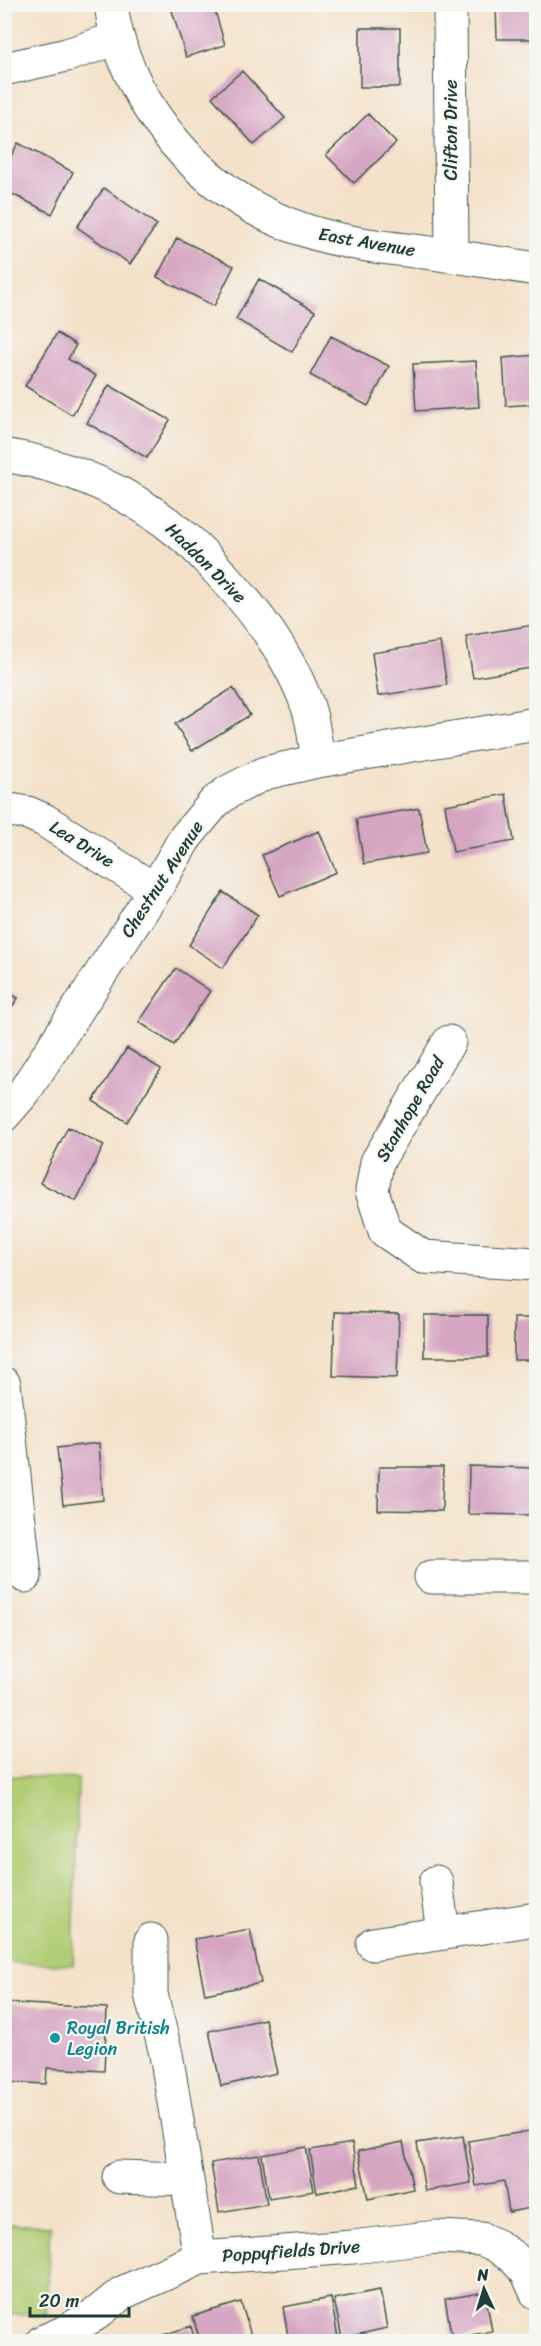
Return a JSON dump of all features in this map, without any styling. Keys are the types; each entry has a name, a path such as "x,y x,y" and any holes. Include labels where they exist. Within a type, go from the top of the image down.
{"street":[{"name":"East Avenue","path":"111,4 118,38 134,81 154,117 184,155 212,182 257,211 303,230 350,242 537,269"},
{"name":"Clifton Drive","path":"450,4 452,256"},
{"path":"4,69 67,55 118,38"},
{"name":"Haddon Drive","path":"4,455 56,467 112,489 159,516 192,544 255,613 295,675 309,709 318,761"},
{"name":"Chestnut Avenue","path":"4,1115 24,1092 185,838 215,802 245,782 265,773 318,761 537,724"},
{"name":"Lea Drive","path":"4,809 28,813 44,820 154,890"},
{"name":"Stanhope Road","path":"449,1042 377,1162 372,1191 385,1231 423,1257 537,1264"},
{"path":"4,1384 25,1576"},
{"path":"431,1577 537,1577"},
{"path":"436,1882 443,1932"},
{"path":"373,1944 537,1919"},
{"path":"151,1940 151,1994 166,2054 185,2179 200,2258"},
{"path":"119,2177 185,2179"},
{"name":"Poppyfields Drive","path":"42,2342 96,2314 122,2293 200,2258 353,2247 436,2237 482,2239 498,2246 514,2258 526,2272 537,2292"}],"green space":[{"path":"5,1776 78,1779 73,1965 5,1962"},
{"path":"5,2224 50,2226 46,2316 5,2314"}],"building":[{"path":"170,4 213,4 225,45 186,57"},
{"path":"496,5 536,5 536,39 497,39"},
{"path":"360,28 400,28 400,87 360,87"},
{"path":"242,71 285,118 254,145 212,97"},
{"path":"368,114 396,143 354,183 326,155"},
{"path":"18,143 73,172 52,214 4,190 4,169"},
{"path":"104,188 157,225 130,264 77,227"},
{"path":"177,238 234,266 214,306 157,277"},
{"path":"259,279 315,311 292,352 236,319"},
{"path":"57,333 76,345 68,359 96,376 72,415 25,386"},
{"path":"331,336 389,366 368,406 310,375"},
{"path":"536,355 536,404 506,406 503,358"},
{"path":"476,361 479,407 416,411 413,364"},
{"path":"109,385 170,420 147,458 87,423"},
{"path":"534,625 536,667 473,678 466,636"},
{"path":"440,642 447,685 378,696 372,653"},
{"path":"233,688 250,715 192,751 175,724"},
{"path":"506,794 514,841 453,852 445,805"},
{"path":"419,808 427,853 364,864 356,819"},
{"path":"319,831 336,872 280,896 262,855"},
{"path":"223,892 258,915 223,968 189,945"},
{"path":"176,968 210,991 174,1045 139,1022"},
{"path":"4,990 18,998 4,1019"},
{"path":"127,1048 161,1069 127,1122 93,1101"},
{"path":"68,1127 104,1145 76,1201 40,1183"},
{"path":"335,1312 399,1314 397,1378 333,1376"},
{"path":"424,1315 488,1315 488,1357 424,1357"},
{"path":"514,1318 536,1318 536,1360 514,1360"},
{"path":"99,1443 103,1500 63,1505 57,1448"},
{"path":"469,1466 534,1468 533,1515 468,1514"},
{"path":"379,1467 443,1467 442,1511 378,1510"},
{"path":"250,1929 261,1983 205,1994 194,1939"},
{"name":"Royal British Legion","path":"4,2003 107,2008 104,2071 47,2068 46,2084 4,2082"},
{"path":"265,2019 277,2073 221,2086 209,2031"},
{"path":"530,2131 536,2171 536,2207 509,2212 504,2181 476,2186 468,2141"},
{"path":"463,2136 471,2183 425,2191 417,2143"},
{"path":"403,2142 413,2189 368,2199 358,2151"},
{"path":"352,2143 359,2185 317,2193 310,2150"},
{"path":"306,2147 314,2191 269,2198 262,2155"},
{"path":"259,2155 267,2204 219,2212 211,2163"},
{"path":"380,2290 387,2328 342,2338 334,2299"},
{"path":"485,2292 492,2331 452,2339 445,2299"},
{"path":"331,2298 338,2338 318,2342 289,2342 283,2307"},
{"path":"241,2302 253,2342 200,2342 193,2316"},
{"path":"191,2326 195,2342 152,2342 151,2339"}],"place":[{"name":"Royal British Legion","path":"55,2038"}]}
